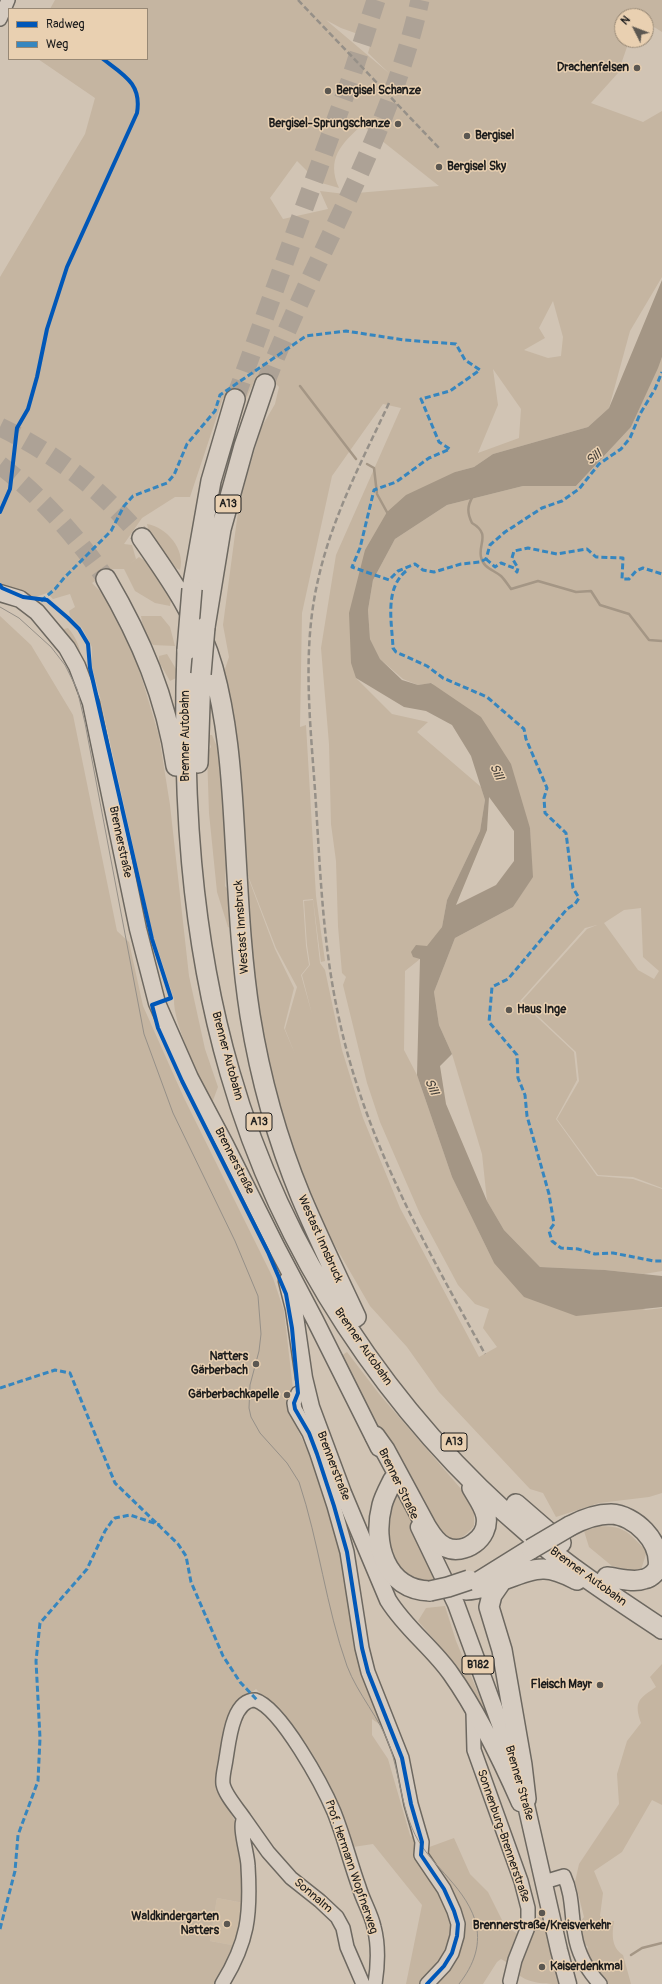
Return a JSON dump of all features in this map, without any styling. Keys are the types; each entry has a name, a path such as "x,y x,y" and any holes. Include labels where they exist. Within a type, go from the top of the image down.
{"highway":[{"name":"Brenner Autobahn","path":"265,384 244,446 221,529 205,627 200,674 198,742 199,801 203,849 220,982 232,1035 253,1105 279,1175 309,1238 356,1317 398,1377 425,1411 475,1464 541,1526 604,1582 662,1629"},
{"name":"Brenner Autobahn","path":"234,399 211,481 197,552 192,589 187,650 184,724 186,792 194,885 208,980 224,1050 239,1103 270,1184 297,1241 347,1327 370,1360 418,1421 460,1468 531,1535 604,1582 662,1613"},
{"name":"Westast Innsbruck","path":"142,538 179,593 213,666 224,716 230,759 240,920 250,1015 259,1061 283,1149 301,1197 356,1317"},
{"name":"A13","path":"106,579 142,645 160,698 174,754 194,885"},
{"path":"375,1436 385,1450 415,1508 433,1537 442,1546 454,1549 468,1547 477,1541 484,1531 486,1521 481,1503 460,1468"},
{"path":"393,1480 385,1496 380,1513 379,1541 383,1556 393,1574 404,1584 430,1595"},
{"path":"471,1586 528,1547 594,1510 618,1509 643,1518 652,1526 662,1539"},
{"path":"378,1573 401,1595 416,1600 430,1595 471,1586 501,1582 529,1572 544,1569 604,1582 640,1580 652,1575 658,1568 661,1558 655,1539 637,1522 615,1514 593,1516 568,1524"},
{"path":"501,1582 492,1595 489,1607 502,1650 522,1765 526,1799"}],"main road":[{"name":"Brennerstraße","path":"0,593 14,596 25,602 67,648 75,661 89,697 133,901 178,1036 212,1118 276,1246"},
{"name":"Brennerstraße","path":"0,597 50,628"},
{"name":"Brenner Straße","path":"276,1246 375,1436 393,1480 423,1534 451,1592 507,1741 526,1799 568,1982"},
{"name":"B182","path":"276,1246 291,1294 300,1355"},
{"path":"300,1355 302,1348 310,1341 317,1340 328,1344"},
{"name":"Brennerstraße","path":"300,1355 307,1390 334,1470 378,1573"},
{"name":"Brenner Straße","path":"378,1573 388,1600 398,1616 438,1657 462,1692 507,1772 534,1836"}],"street":[{"path":"0,19 8,0"},
{"path":"307,1390 298,1393 294,1403 295,1408 317,1454 336,1512 347,1552 362,1648 368,1672 402,1758 410,1804 422,1842 422,1857 444,1889 458,1924 457,1936 452,1953 444,1966 427,1984"},
{"name":"Sonnalm","path":"258,1701 252,1700 246,1702 235,1717 223,1778 224,1788 268,1852 291,1878 320,1901 337,1917 343,1928 347,1947 363,1984"},
{"name":"Prof. Hermann Wopfnerweg","path":"258,1701 272,1711 290,1735 329,1800 358,1885 374,1926 378,1956 375,1984"},
{"name":"Sonnenburg-Brennerstraße","path":"473,1712 474,1750 519,1876 528,1908 528,1927 515,1960 511,1983"},
{"path":"222,1984 242,1947 248,1922 250,1900 248,1859 241,1825 244,1818"},
{"path":"544,1882 564,1876 570,1893 577,1946 586,1968 600,1984"}],"shaded area":[{"path":"55,0 662,0 662,32 654,27 654,8 614,8 614,48 627,48 618,73 591,103 643,122 662,111 662,277 630,331 609,408 588,427 493,454 474,467 455,472 365,550 356,678 392,714 428,722 417,732 481,787 485,800 480,831 447,900 442,927 420,959 405,971 404,1050 417,1075 452,1177 494,1263 646,1310 662,1308 662,1493 649,1497 599,1503 556,1517 543,1493 530,1489 439,1392 407,1347 370,1306 319,1218 294,1159 273,1079 258,1009 252,954 248,877 275,949 294,988 284,1028 295,1054 285,1029 297,987 276,948 247,873 240,788 222,678 229,657 223,625 239,504 261,428 275,404 279,387 275,383 254,382 246,399 223,398 190,497 175,497 142,518 124,544 132,545 136,559 128,565 139,557 150,564 171,600 170,606 155,603 135,591 124,569 112,569 92,583 104,595 136,659 159,736 170,805 189,976 205,1049 218,1087 212,1103 182,1037 175,1010 174,999 152,932 92,667 92,647 82,628 70,616 69,611 75,607 70,594 53,599 47,593 30,599 0,584 0,277 85,134 95,98 39,60 148,60 148,8 51,8","holes":["326,20 341,28 372,39 368,53 390,74","362,125 439,186 345,194 320,191 328,209 283,219 270,198 297,161 318,182 339,188 335,178 335,160 342,146","553,301 563,337 561,356 548,358 524,350 545,338 539,328","493,369 521,409 519,438 478,453 498,405","383,404 401,408 336,555 321,648 329,744 331,824 336,861 338,926 342,973 346,977 343,985 367,1083 380,1122 420,1214 458,1285 475,1304 489,1309 483,1328 497,1347 479,1357 400,1208 363,1118 342,1050 325,970 320,963 313,900 304,901 310,965 302,975 312,1014 301,975 309,965 306,946 303,900 313,899 321,962 325,961 316,896 306,725 300,727 302,613 332,476"]},
{"path":"662,357 662,1188 633,1177 598,1175 557,1119 579,1081 576,1052 522,1001 587,929 597,925 585,928 520,1001 574,1052 577,1080 556,1119 597,1176 633,1179 662,1189 662,1271 644,1274 605,1270 540,1267 504,1230 487,1201 482,1154 452,1054 439,1025 434,992 455,938 513,907 532,877 530,828 432,683 418,685 403,679 380,659 370,639 368,610 373,580 395,539 447,505 523,486 576,486 631,427","holes":["641,908 643,957 659,971 654,979 638,970 604,923 624,910"]},
{"path":"147,524 161,530 173,540 180,554 180,570 176,568 150,537"},
{"path":"42,608 64,629 68,628 71,631 78,645 81,657 46,614 40,609"},
{"path":"0,616 31,645 73,715 117,931 129,942 143,1006 184,1098 273,1278 284,1311 293,1389 289,1411 332,1503 351,1603 390,1732 372,1719 372,1735 388,1759 410,1835 424,1849 454,1838 470,1874 488,1892 505,1926 521,1936 508,1963 501,1959 497,1962 483,1984 406,1984 422,1905 373,1844 353,1847 271,1704 256,1689 236,1703 225,1726 216,1787 240,1830 244,1903 217,1898 210,1941 237,1946 217,1984 0,1984"},
{"path":"141,616 161,616 170,627 175,646 153,645 144,633"},
{"path":"167,654 176,669 176,678 170,681 159,662 159,656"},
{"path":"207,735 212,735 220,754 227,838 225,886 228,890 231,928 228,927 217,892 209,813 207,753 211,747"},
{"path":"347,1352 380,1395 468,1497 474,1513 474,1526 463,1536 454,1539 447,1537 441,1531 421,1494 406,1478 341,1356"},
{"path":"394,1490 420,1537 439,1583 411,1583 388,1555 385,1513"},
{"path":"594,1526 619,1528 634,1538 647,1551 640,1573 612,1566 589,1547 584,1531"},
{"path":"445,1606 456,1641 485,1709 482,1709 439,1645 418,1621 426,1608"},
{"path":"662,1664 662,1805 652,1800 622,1852 594,1871 603,1893 600,1916 608,1922 614,1921 614,1944 623,1955 631,1984 606,1984 585,1955 588,1947 581,1941 578,1925 584,1917 575,1882 579,1864 619,1804 617,1774 627,1741 641,1723 638,1706 641,1698 656,1687 650,1677"},
{"name":"Waldkindergarten Natters","path":"217,1898 244,1903 237,1946 210,1941"},
{"path":"540,1915 545,1923 562,1984 531,1981 520,1976 516,1972 530,1927"}],"water":[{"name":"Sill","path":"662,280 662,357 631,427 576,486 523,486 447,505 395,539 373,580 368,610 370,639 380,659 402,680 418,685 431,683 481,717 511,764 530,828 533,877 513,907 455,938 434,992 439,1025 452,1054 440,1066 446,1104 487,1201 504,1230 540,1267 605,1270 662,1276 662,1307 576,1316 524,1297 494,1263 452,1177 417,1075 420,959 413,957 411,952 416,945 427,946 442,927 447,900 480,831 485,800 471,756 452,725 426,711 404,707 356,678 351,663 349,613 365,550 387,512 406,495 455,472 474,467 493,454 588,427 609,408","holes":["489,797 514,831 514,861 496,885 456,905 487,830"]}],"waterway":[{"path":"300,386 356,459"},
{"path":"367,464 374,468 377,494 388,514"},
{"path":"473,496 469,506 469,516 472,523 481,531 482,561 486,566 501,576 511,589 538,581 576,592 591,591 600,605 629,614 649,640 662,641"},
{"path":"631,1955 642,1948 662,1943"}],"tunnel":[{"path":"235,399 350,81 376,0"},
{"path":"265,384 284,336 371,148 407,51 420,0"},
{"path":"0,427 40,449 77,475 111,504 142,538"},
{"path":"0,465 30,490 58,518 106,579"}],"tram line":[{"path":"0,607 19,618 51,647 65,665 77,689 85,723 144,1034 173,1113 235,1241 258,1296 261,1334 259,1351 250,1385 249,1408 251,1417 260,1433 287,1463 299,1482 312,1528 333,1621 347,1666 357,1687 386,1736 396,1767 405,1808 412,1828 426,1852 462,1895 475,1920 478,1937 477,1946 469,1969 459,1984"}],"railway":[{"path":"298,0 440,149"},
{"path":"389,403 339,512 324,557 313,606 310,632 309,685 320,872 325,927 337,1009 348,1055 362,1100 379,1144 418,1229 485,1354"}],"marked path":[{"path":"41,601 55,589 111,531 124,506 133,496 167,483 174,475 187,444 215,411 220,395 306,336 346,331 404,340 456,344 465,360 480,370 450,391 421,399 439,442 450,449 429,458 396,482 374,490 360,548 352,567 389,580 398,571 415,564 423,570 434,572 461,564 480,562 486,559 490,545 505,532 542,508 562,501 579,489 599,464 621,449 630,438 640,414 655,389 662,372"},
{"path":"486,559 495,567 501,563 514,568 517,572 518,568 512,558 514,551 528,548 557,554 587,549 596,557 623,558 622,579 629,579 636,571 643,568 662,574"},
{"path":"406,571 399,578 392,597 391,617 393,648 396,652 427,666 443,678 487,697 524,729 526,739 547,788 544,798 545,813 566,833 573,888 579,898 575,904 567,909 508,979 492,987 489,1022 517,1055 518,1078 525,1095 527,1116 549,1194 554,1224 549,1231 552,1241 561,1248 578,1249 595,1254 613,1253 654,1261 662,1261"},
{"path":"0,1388 55,1370 70,1373 115,1483 178,1544 186,1556 191,1582 223,1656 240,1682 258,1701"},
{"path":"0,1929 15,1871 18,1835 38,1781 40,1738 36,1661 40,1623 87,1569 105,1531 115,1518 130,1515 160,1525"}],"cycle path":[{"path":"0,512 10,489 17,428 28,409 37,377 47,329 67,267 137,113 138,103 134,87 124,75 104,60"},
{"path":"0,585 2,588 23,597 47,600 79,629 88,644 90,668 152,939 171,998 152,1005 158,1028 182,1081 268,1252 286,1294 292,1328 298,1393 294,1403 295,1409 309,1433 317,1454 347,1552 362,1648 368,1672 402,1758 411,1804 422,1842 421,1855 444,1889 458,1924 457,1936 452,1953 444,1966 427,1984"}],"place":[{"name":"Drachenfelsen","path":"637,68"},
{"name":"Bergisel Schanze","path":"328,91"},
{"name":"Bergisel-Sprungschanze","path":"398,124"},
{"name":"Bergisel","path":"467,136"},
{"name":"Bergisel Sky","path":"439,167"},
{"name":"Haus Inge","path":"509,1010"},
{"name":"Natters Gärberbach","path":"256,1364"},
{"name":"Gärberbachkapelle","path":"287,1395"},
{"name":"Fleisch Mayr","path":"600,1685"},
{"name":"Brennerstraße/Kreisverkehr","path":"542,1913"},
{"name":"Waldkindergarten Natters","path":"227,1924"},
{"name":"Kaiserdenkmal","path":"542,1967"}]}
